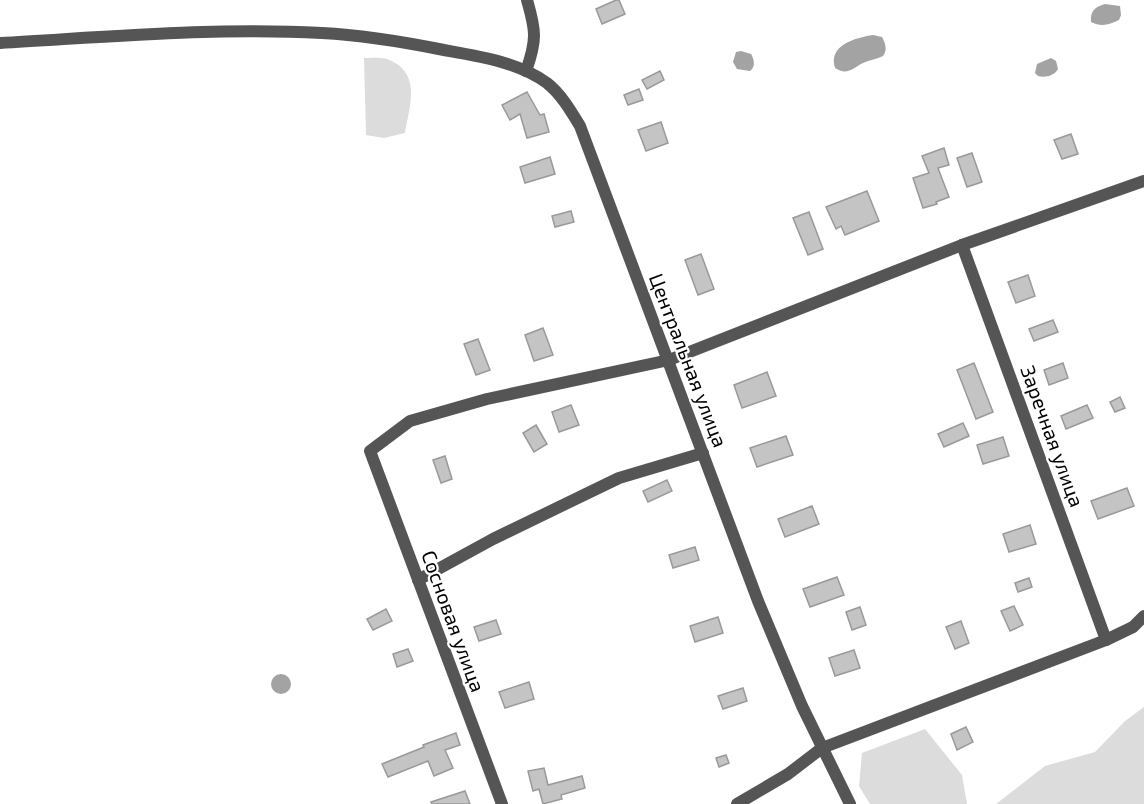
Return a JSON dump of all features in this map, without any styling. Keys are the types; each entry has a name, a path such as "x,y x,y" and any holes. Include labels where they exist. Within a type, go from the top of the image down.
{"street":[{"path":"526,71 534,47 534,26 527,0"},
{"name":"Центральная улица","path":"0,43 189,33 278,31 325,33 436,48 480,57 526,71 548,84 569,108 580,126 762,612 783,664 850,804"},
{"path":"669,360 962,245 1144,181"},
{"name":"Заречная улица","path":"962,245 1106,640"},
{"name":"Сосновая улица","path":"502,804 370,451 410,421 487,399 669,360"},
{"path":"418,579 493,539 619,478 703,453"},
{"path":"737,804 788,774 822,748 1106,640 1133,627 1144,616"}],"shaded area":[{"path":"1105,4 1120,6 1119,20 1105,25 1091,22 1094,10"},
{"path":"873,35 883,39 886,48 883,56 846,71 835,68 835,54 839,48 858,38"},
{"path":"741,51 752,56 754,65 750,71 737,69 733,62 736,52"},
{"path":"364,58 387,59 405,72 411,90 411,101 405,133 384,138 366,135"},
{"path":"1051,58 1056,61 1058,69 1049,76 1038,76 1035,73 1037,64"},
{"path":"281,674 288,677 291,684 288,691 281,694 274,691 271,684 274,677"},
{"path":"1144,707 1144,804 996,804 1045,766 1095,752 1125,721"},
{"path":"925,729 962,775 967,804 870,804 859,786 862,753"}],"building":[{"path":"619,0 625,14 602,24 596,9"},
{"path":"660,71 664,80 647,89 642,80"},
{"path":"639,89 643,100 628,105 624,95"},
{"path":"527,92 540,115 544,114 549,132 527,138 520,114 510,120 502,105"},
{"path":"661,122 668,143 646,151 638,130"},
{"path":"1071,134 1078,154 1062,159 1054,140"},
{"path":"944,148 949,165 938,168 949,197 923,208 913,178 929,173 922,156"},
{"path":"972,153 982,182 967,187 957,158"},
{"path":"550,157 555,174 525,183 520,167"},
{"path":"867,191 879,221 845,235 841,226 836,229 826,207"},
{"path":"571,211 574,222 555,227 552,216"},
{"path":"809,212 823,249 808,255 793,218"},
{"path":"701,254 714,289 698,295 685,260"},
{"path":"1028,275 1035,296 1016,303 1008,282"},
{"path":"1053,320 1058,332 1034,341 1029,329"},
{"path":"543,328 553,355 534,361 525,335"},
{"path":"478,339 490,370 476,375 464,344"},
{"path":"974,363 993,412 976,419 957,370"},
{"path":"1063,363 1068,378 1049,385 1044,370"},
{"path":"767,372 776,396 742,408 734,385"},
{"path":"1120,397 1125,408 1115,412 1110,402"},
{"path":"571,405 579,425 559,432 552,412"},
{"path":"1087,405 1093,418 1066,429 1061,416"},
{"path":"963,423 969,436 944,447 938,434"},
{"path":"536,425 547,444 534,452 523,433"},
{"path":"786,436 793,455 757,467 750,448"},
{"path":"1003,437 1009,456 983,464 977,445"},
{"path":"445,456 452,479 441,483 433,460"},
{"path":"667,480 672,491 648,502 643,491"},
{"path":"1127,488 1134,506 1098,519 1091,501"},
{"path":"812,506 819,524 785,537 778,519"},
{"path":"1030,525 1036,544 1009,552 1003,534"},
{"path":"695,547 699,560 673,568 669,555"},
{"path":"837,577 844,595 810,607 803,589"},
{"path":"1029,578 1032,587 1018,592 1015,583"},
{"path":"1014,606 1023,625 1010,631 1001,611"},
{"path":"860,607 866,625 852,630 846,612"},
{"path":"386,609 392,621 373,630 367,619"},
{"path":"718,617 723,633 695,642 690,626"},
{"path":"496,620 501,634 479,641 474,627"},
{"path":"961,621 969,643 955,649 946,627"},
{"path":"408,649 413,661 397,667 393,654"},
{"path":"854,650 860,668 835,676 829,658"},
{"path":"529,682 534,699 505,708 499,692"},
{"path":"743,688 747,701 723,709 718,696"},
{"path":"966,727 973,742 957,750 951,734"},
{"path":"456,733 460,745 445,750 453,768 434,776 428,761 388,777 382,764"},
{"path":"726,755 729,763 719,767 716,758"},
{"path":"544,768 548,785 582,776 585,788 561,795 562,799 543,804 539,789 533,791 528,771"},
{"path":"465,791 470,804 432,804 431,802"}]}
